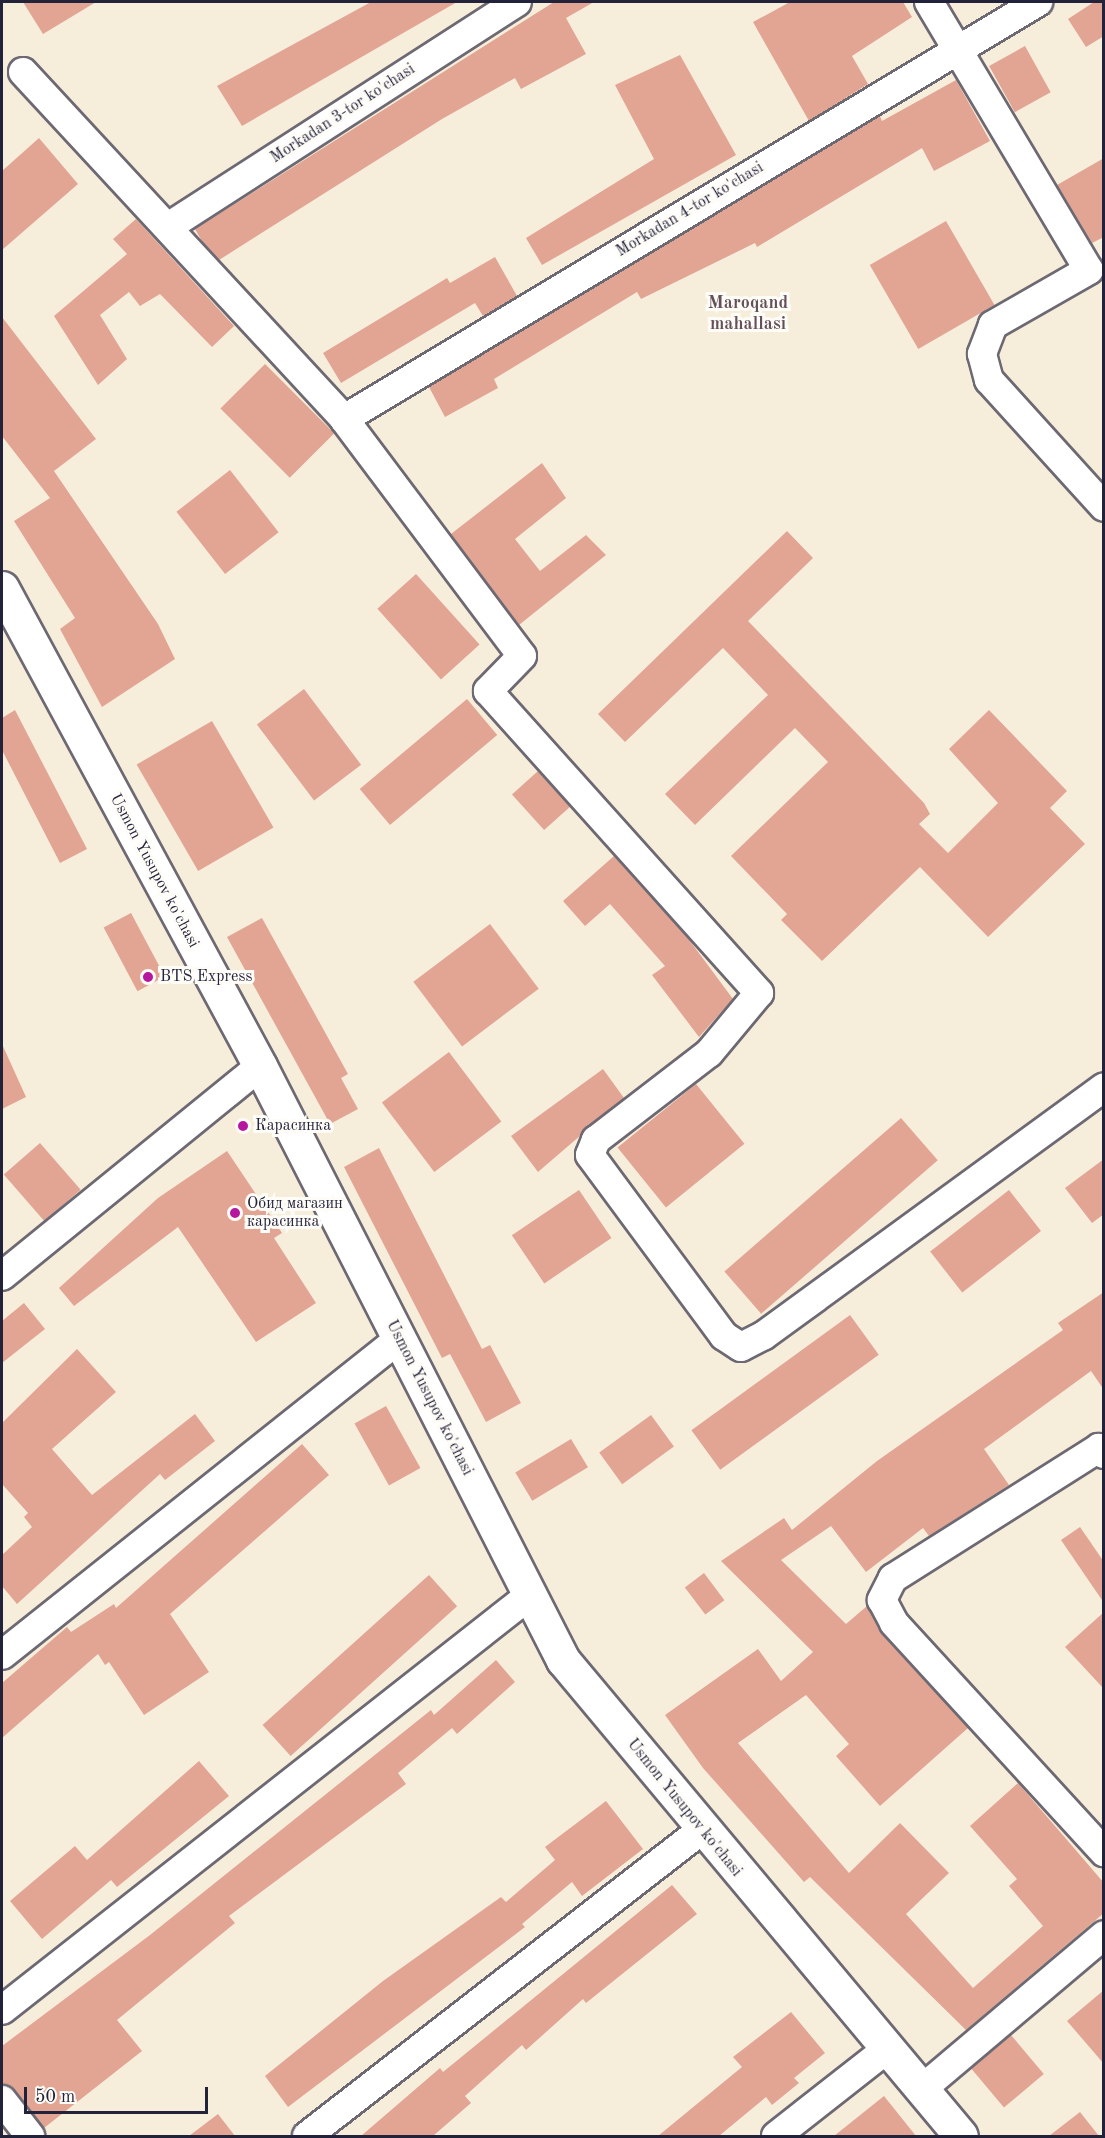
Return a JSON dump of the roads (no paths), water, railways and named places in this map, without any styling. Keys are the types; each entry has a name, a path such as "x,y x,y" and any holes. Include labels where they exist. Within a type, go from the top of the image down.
{"main road":[{"name":"Usmon Yusupov ko'chasi","path":"2,588 260,1066 564,1660 701,1830 961,2136"}],"street":[{"name":"Morkadan 3-tor ko'chasi","path":"168,227 517,2"},
{"path":"929,2 1096,279 993,325 982,354 989,380 1104,507"},
{"name":"Morkadan 4-tor ko'chasi","path":"344,419 1038,2"},
{"path":"23,72 344,419 522,656 488,691 759,993 709,1053 596,1140 590,1155 724,1336 741,1347 763,1336 1104,1087"},
{"path":"5,1263 260,1066"},
{"path":"2,1655 399,1339"},
{"path":"1102,1450 893,1578 882,1600 894,1623 1104,1852"},
{"path":"2,2010 530,1595"},
{"path":"307,2136 701,1830"},
{"path":"922,2089 1104,1935"},
{"path":"776,2136 887,2049"},
{"path":"2,2100 30,2136"}],"place":[{"name":"BTS Express","path":"148,977"},
{"name":"Карасинка","path":"243,1126"},
{"name":"Обид магазин карасинка","path":"235,1213"}],"district":[{"name":"Maroqand mahallasi","path":"748,314"}]}
